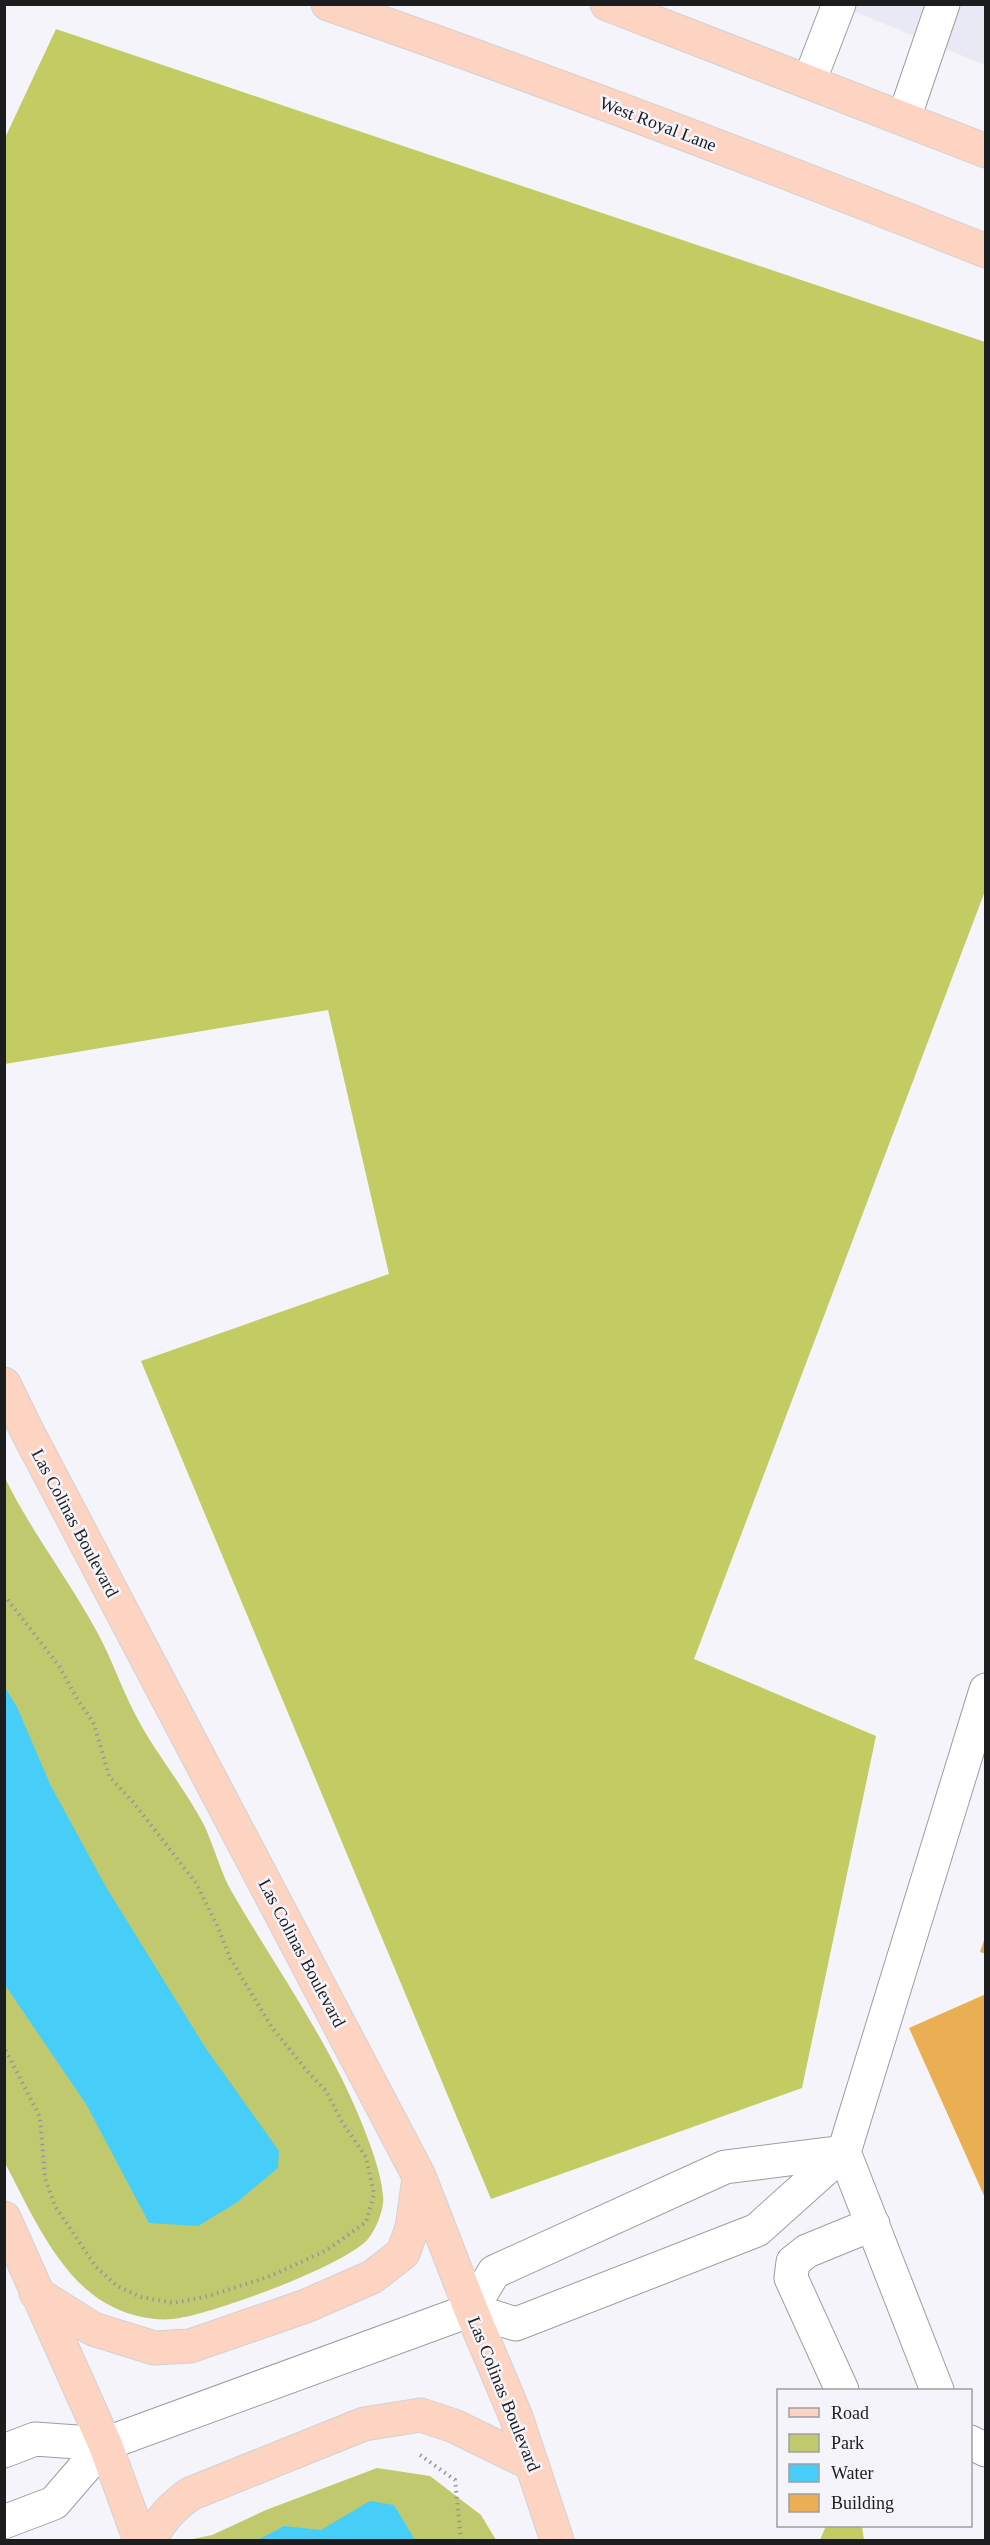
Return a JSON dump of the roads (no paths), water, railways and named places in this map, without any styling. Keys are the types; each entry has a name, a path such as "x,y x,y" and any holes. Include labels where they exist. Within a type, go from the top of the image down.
{"main road":[{"name":"West Royal Lane","path":"328,4 497,63 842,193 986,251"},
{"path":"607,4 986,151"},
{"name":"Las Colinas Boulevard","path":"4,1384 419,2176 516,2417 557,2541"},
{"path":"36,2293 93,2329 154,2349 190,2346 306,2306 372,2277 403,2253 412,2228 419,2176"},
{"path":"4,2218 105,2444 140,2541"},
{"path":"150,2541 157,2524 172,2507 190,2494 364,2424 421,2415 454,2426 532,2464"}],"lane":[{"path":"809,82 839,4"},
{"path":"904,118 943,4"},
{"path":"4,2451 35,2439 105,2444 471,2310 516,2324 757,2230 844,2152 986,1690"},
{"path":"844,2152 936,2389"},
{"path":"471,2310 494,2272 725,2167 844,2152"},
{"path":"841,2389 790,2277 793,2262 807,2251 873,2224"},
{"path":"972,2443 986,2450"},
{"path":"4,2523 54,2503 105,2444"}],"water":[{"path":"4,1686 17,1707 51,1786 106,1887 205,2047 279,2151 278,2168 236,2203 198,2226 149,2223 86,2104 5,1985"},
{"path":"370,2501 394,2505 415,2540 258,2540 284,2526 321,2530"}]}
